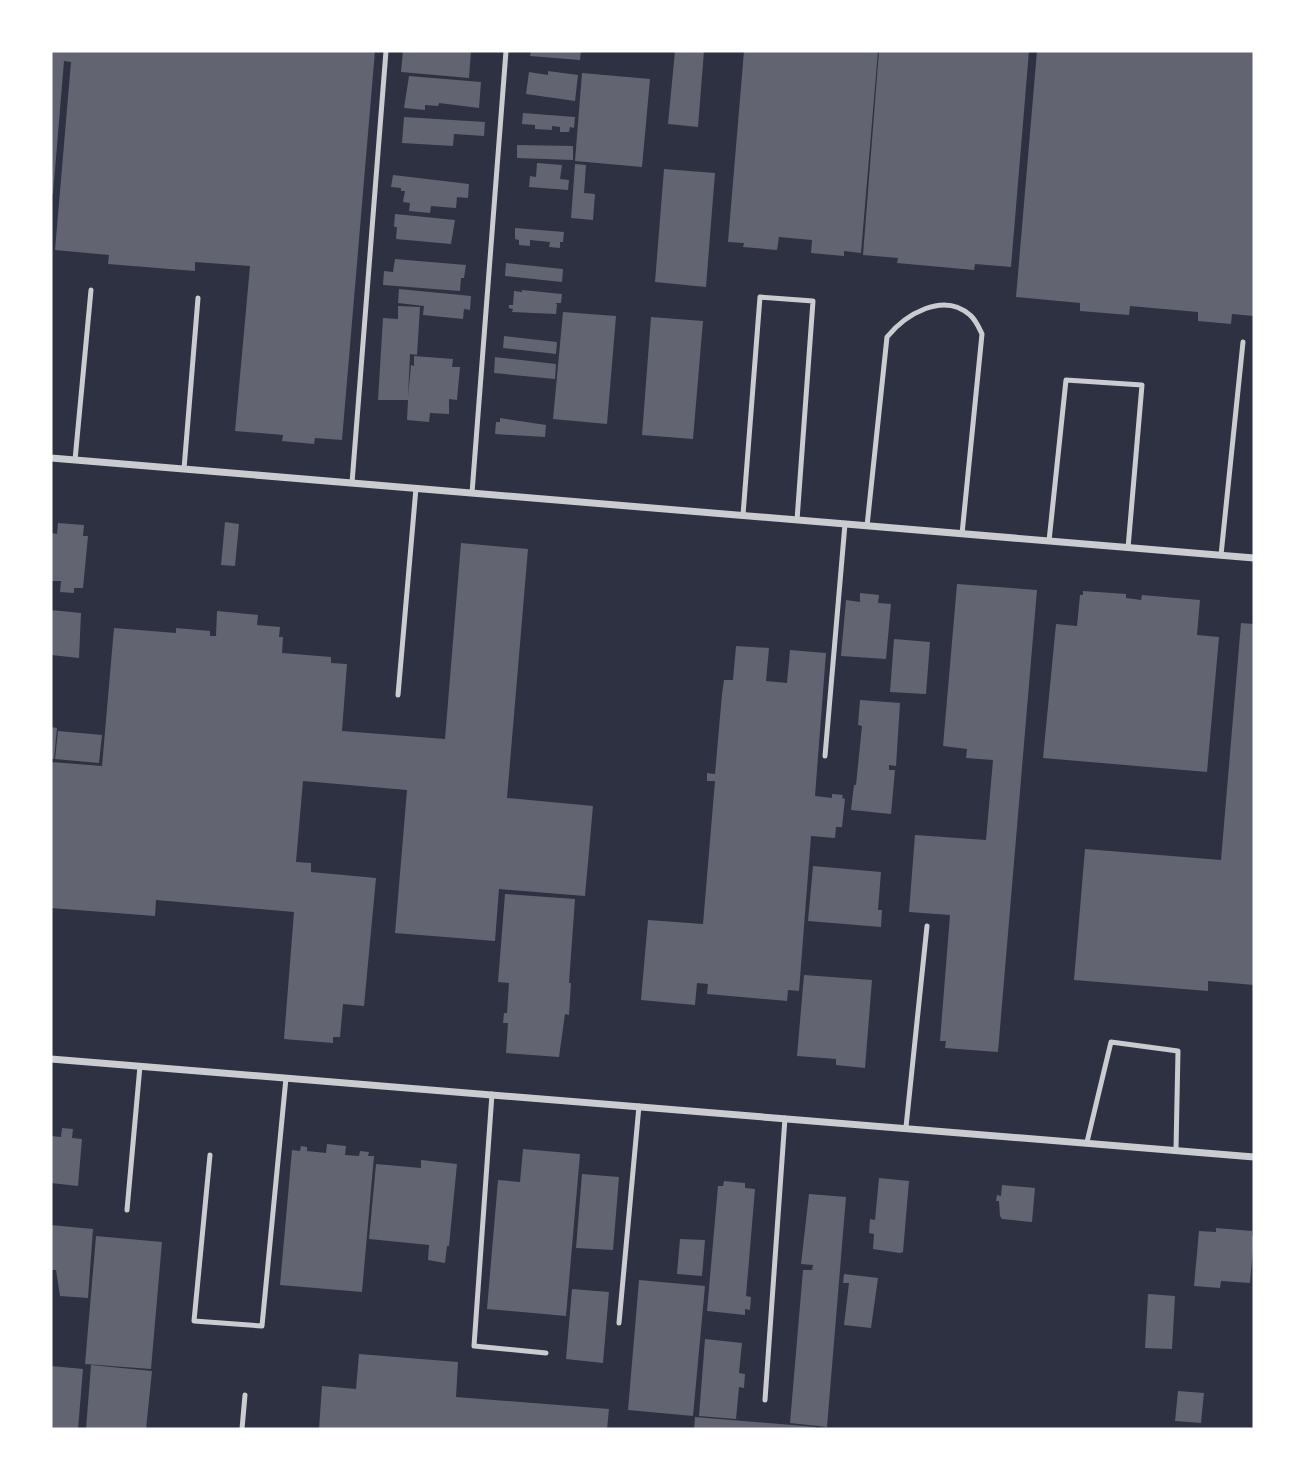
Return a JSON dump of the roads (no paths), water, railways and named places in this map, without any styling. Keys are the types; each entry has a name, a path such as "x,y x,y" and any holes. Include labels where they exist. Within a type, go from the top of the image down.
{"street":[{"path":"51,458 1254,558"},
{"path":"51,1059 1254,1157"}],"lane":[{"path":"352,483 386,51"},
{"path":"472,493 506,51"},
{"path":"75,460 91,290"},
{"path":"743,515 760,297 813,301 797,520"},
{"path":"184,469 198,298"},
{"path":"867,526 887,337 900,321 930,306 958,307 972,316 982,334 962,534"},
{"path":"1221,555 1242,342"},
{"path":"1049,541 1066,380 1142,385 1128,548"},
{"path":"398,695 416,488"},
{"path":"825,756 845,524"},
{"path":"906,1128 927,926"},
{"path":"1087,1142 1111,1042 1178,1051 1176,1149"},
{"path":"127,1210 140,1066"},
{"path":"210,1155 194,1321 262,1326 286,1078"},
{"path":"492,1094 474,1346 546,1353"},
{"path":"619,1323 639,1106"},
{"path":"765,1400 785,1118"},
{"path":"242,1429 245,1395"}]}
